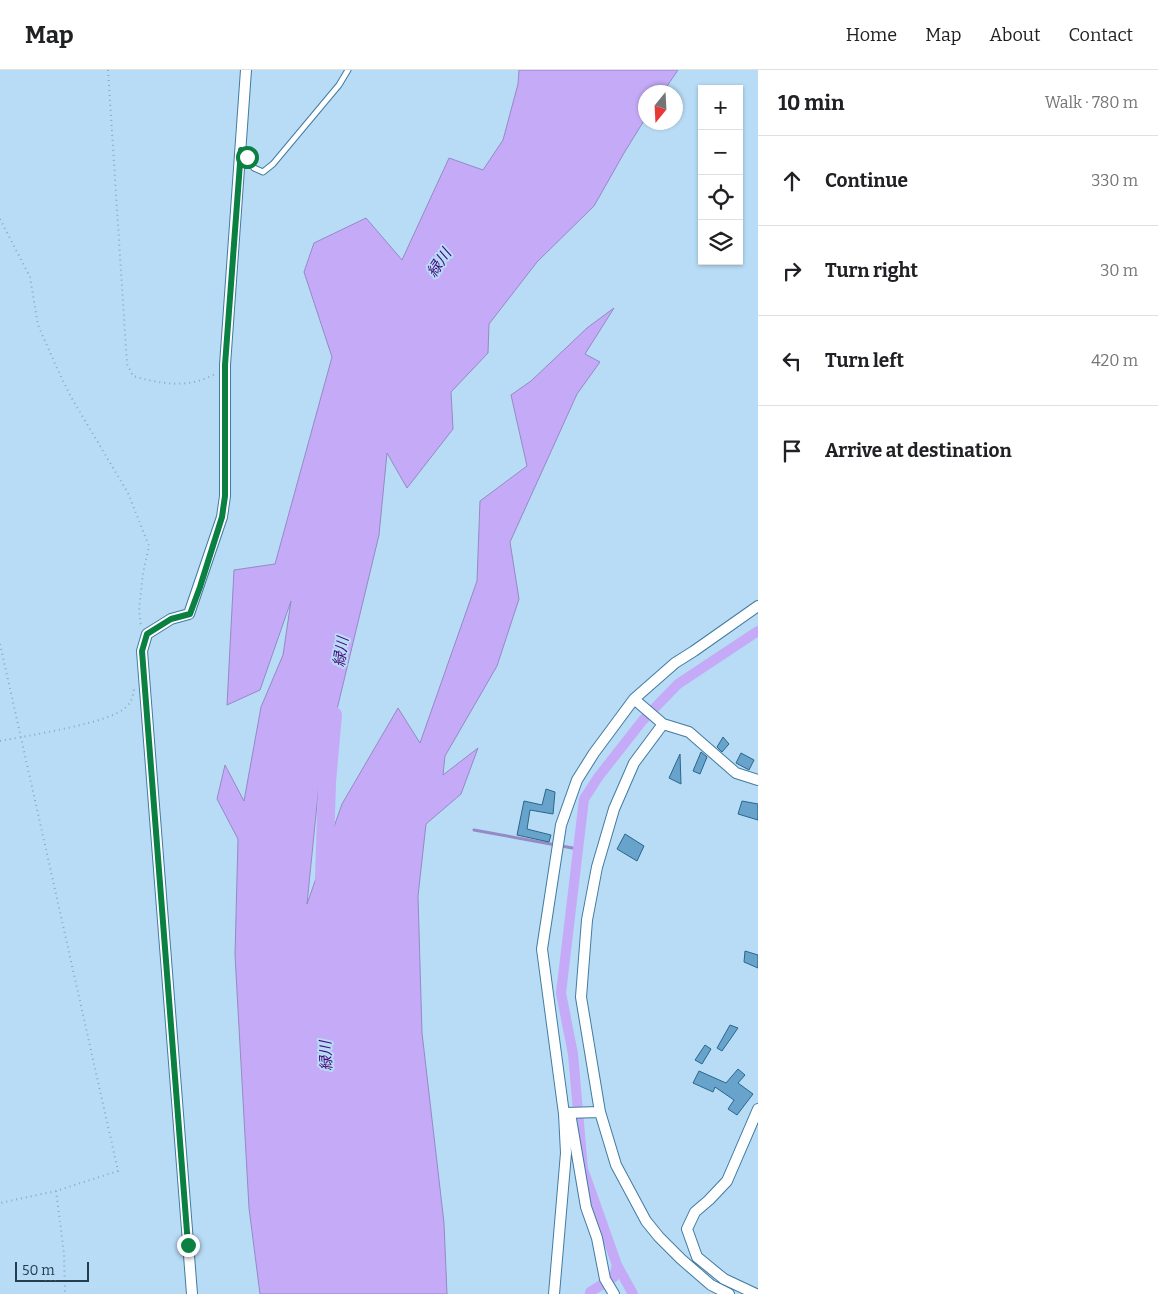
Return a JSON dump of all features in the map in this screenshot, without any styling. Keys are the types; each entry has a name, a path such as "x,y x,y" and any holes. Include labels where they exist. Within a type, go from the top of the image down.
{"street":[{"path":"192,1294 142,651 147,634 171,619 190,614 222,517 225,496 225,365 246,70"},
{"path":"614,1294 606,1279 597,1238 586,1207 567,1113 542,949 561,824 577,780 594,753 634,699 675,663 758,606"},
{"path":"634,699 663,724 689,732 736,773 758,780"},
{"path":"663,724 634,763 614,809 597,867 587,920 581,997 600,1112 616,1165 646,1221 681,1259 712,1285 730,1294"},
{"path":"756,1294 724,1279 697,1257 687,1228 694,1212 709,1200 727,1181 758,1109"},
{"path":"567,1113 600,1112"},
{"path":"554,1294 566,1154 567,1113"}],"lane":[{"path":"241,150 254,168 263,172 273,164 339,85 348,70"}],"path":[{"path":"108,70 126,364 133,376 157,383 190,383 213,376 225,365"},
{"path":"0,219 30,277 38,324 56,366 71,398 128,494 149,546 143,573 139,610 142,630 147,634"},
{"path":"0,644 118,1171 56,1191 0,1202"},
{"path":"0,742 20,736 103,720 126,708 134,693 134,684"},
{"path":"56,1191 62,1223 64,1294"}],"water":[{"path":"519,70 678,70 668,85 638,85 638,130 594,206 537,262 489,324 488,353 451,392 453,429 407,488 387,453 379,535 319,784 307,904 342,804 398,708 420,743 477,581 480,501 527,466 511,395 531,381 587,328 614,308 585,354 600,362 577,394 510,542 519,599 497,666 445,756 443,775 478,748 461,794 426,824 418,896 422,1033 444,1223 447,1294 260,1294 249,1208 235,955 238,839 217,799 225,765 244,801 261,707 283,655 291,601 260,690 227,705 234,570 275,564 332,357 304,272 314,243 366,218 402,260 449,158 483,170 503,140 518,84"}],"building":[{"path":"723,737 729,744 722,752 717,747"},
{"path":"701,752 707,757 700,774 693,771"},
{"path":"741,753 754,760 749,770 736,763"},
{"path":"680,754 681,784 669,778"},
{"path":"546,789 555,792 553,814 530,810 527,829 551,835 549,842 517,835 524,801 542,805"},
{"path":"742,801 758,804 758,820 738,814"},
{"path":"625,834 644,846 637,861 617,849"},
{"path":"745,951 758,955 758,968 744,962"},
{"path":"730,1025 738,1028 722,1051 717,1048"},
{"path":"705,1045 711,1049 702,1064 695,1060"},
{"path":"738,1069 745,1075 738,1083 753,1094 737,1115 728,1109 734,1100 715,1087 713,1092 693,1083 699,1071 726,1083"}],"waterway":[{"path":"633,1294 617,1265 583,1169 573,1054 561,993 584,799 599,776 643,720 678,684 758,631"},
{"name":"緑川","path":"324,879 327,782 333,715"},
{"path":"474,830 578,849"},
{"path":"590,1294 590,1292 614,1277 617,1265"}],"route":[{"path":"188,1245 142,651 147,634 171,619 190,614 222,517 225,496 225,365 241,150 247,157"}]}
